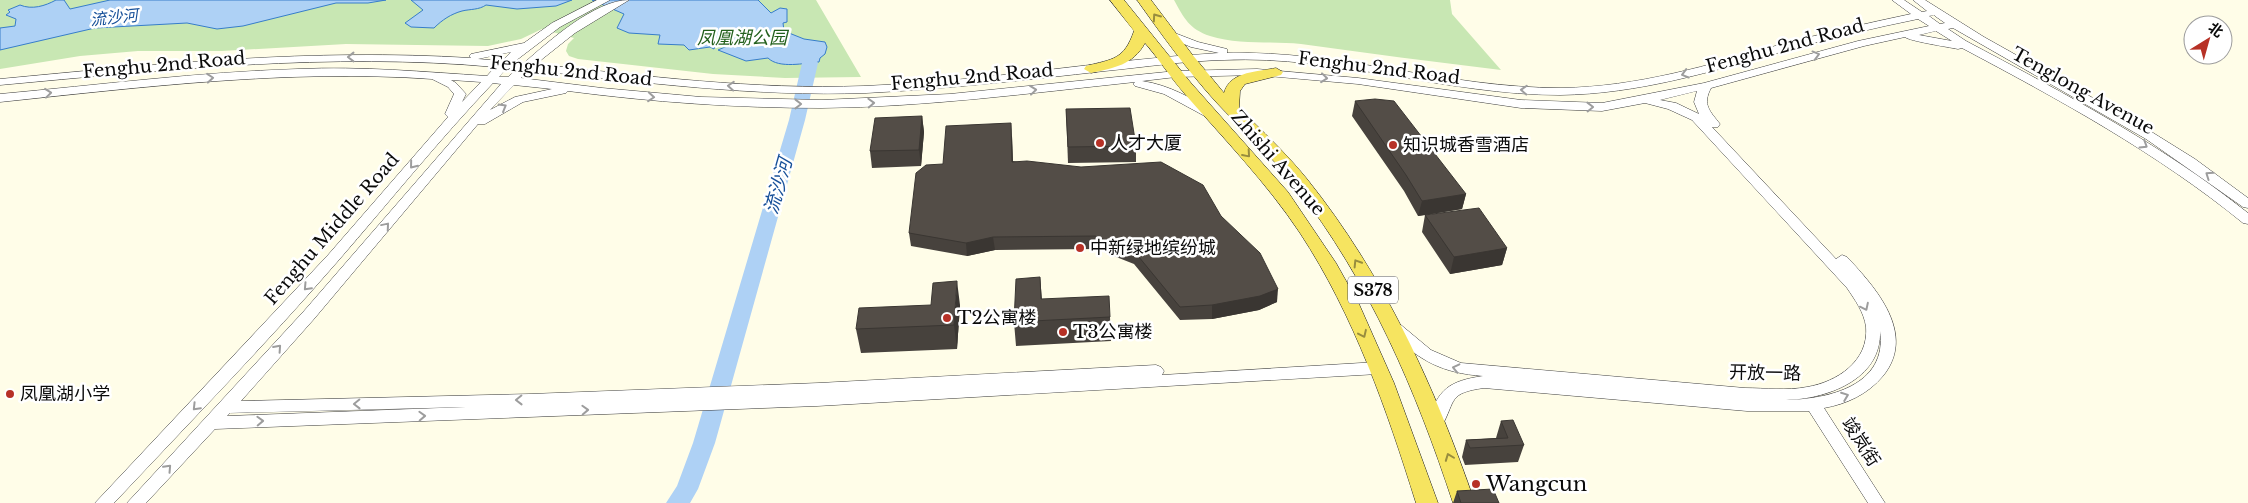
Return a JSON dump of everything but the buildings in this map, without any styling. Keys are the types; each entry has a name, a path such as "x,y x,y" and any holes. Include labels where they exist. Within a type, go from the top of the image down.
{"main road":[{"name":"Zhishi Avenue","path":"1117,0 1176,74 1301,182 1316,203 1364,274 1392,324 1436,422 1464,503"},
{"name":"Zhishi Avenue","path":"1144,0 1167,33 1200,73 1223,113 1314,242 1347,300 1404,430 1427,503"},
{"path":"1091,69 1126,59 1136,49 1141,32"},
{"path":"1223,113 1236,84 1250,78 1276,72"}],"street":[{"name":"Fenghu Middle Road","path":"103,503 234,366 333,258 435,138 490,79 517,53 548,31 581,11 605,0"},
{"path":"135,503 226,407 354,263 460,137 510,81 570,31 594,15 624,0"},
{"path":"1867,26 1888,16 1891,12 1891,6 1888,0"},
{"name":"Tenglong Avenue","path":"1897,0 1919,16 1996,62 2080,106 2150,149 2217,195 2248,220"},
{"name":"Tenglong Avenue","path":"1918,0 1999,52 2145,133 2248,204"},
{"path":"1919,16 1935,12"},
{"name":"Fenghu 2nd Road","path":"0,82 124,69 251,60 333,57 415,58 505,64 681,82 825,91 948,84 1187,59 1261,56 1492,87 1526,90 1586,91 1643,84 1867,26 1919,16"},
{"name":"Fenghu 2nd Road","path":"0,98 210,78 299,72 337,72 490,79 701,101 822,104 950,98 1176,74 1276,72 1358,81 1521,104 1602,107 1706,86 1747,73 1887,38 1954,24"},
{"path":"431,59 496,53 526,44 548,31"},
{"path":"570,31 558,47 557,58 597,74"},
{"path":"1167,33 1202,47 1261,56"},
{"path":"1887,38 1915,37 1942,41 1996,62"},
{"path":"1276,72 1278,57"},
{"path":"337,72 379,66 422,67 429,63 415,58"},
{"path":"1091,69 1096,83 1159,87 1223,113"},
{"path":"2023,77 2038,72"},
{"path":"423,75 446,82 458,89 458,100 445,127"},
{"path":"602,92 591,88 589,85 595,83 634,86 681,82"},
{"name":"开放一路","path":"1436,422 1441,406 1450,392 1469,384 1484,382 1741,404 1813,404 1828,402 1852,393 1877,374 1888,351 1889,338 1882,310 1873,294 1705,114 1699,104 1699,99 1706,86"},
{"path":"435,138 460,137 501,106 511,102 538,94 585,88"},
{"name":"开放一路","path":"1392,324 1413,345 1433,360 1446,365 1475,371 1783,395 1807,393 1829,387 1846,379 1860,368 1869,356 1873,341 1873,326 1864,302 1846,278 1696,117 1672,106 1643,100"},
{"path":"211,422 764,397 1376,363"},
{"path":"226,407 530,400 671,400"},
{"name":"竣岚街","path":"1813,404 1877,503"}],"green space":[{"name":"凤凰湖公园","path":"0,0 816,0 861,77 785,78 713,74 578,59 569,56 566,51 568,44 574,38 542,29 521,39 488,46 346,44 222,51 138,51 80,56 0,69"},
{"path":"1174,0 1450,0 1452,14 1501,70 1301,44 1243,42 1221,39 1203,33 1192,26"}],"water":[{"path":"56,0 64,0 70,9 110,0 386,0 368,3 336,3 243,26 217,29 187,23 95,28 0,50 0,28 15,26 16,19 6,15 10,12 8,10 20,5 38,7"},
{"path":"411,0 572,0 556,6 517,9 486,5 454,14 434,28 411,27 405,23 423,10"},
{"path":"592,0 758,0 771,13 780,8 787,9 787,22 783,23 784,31 804,39 825,42 827,47 825,54 820,58 819,62 785,64 768,58 746,61 718,50 732,44 731,40 727,38 717,40 714,49 710,47 689,50 684,45 658,44 660,35 629,33 617,28 624,14"}],"waterway":[{"name":"流沙河","path":"678,503 687,489 704,443 797,120 810,63 802,48 795,46"}],"place":[{"name":"人才大厦","path":"1100,143"},
{"name":"知识城香雪酒店","path":"1393,145"},
{"name":"中新绿地缤纷城","path":"1080,248"},
{"name":"T2公寓楼","path":"947,318"},
{"name":"T3公寓楼","path":"1063,332"},
{"name":"凤凰湖小学","path":"10,394"},
{"name":"Wangcun","path":"1476,484"}]}
